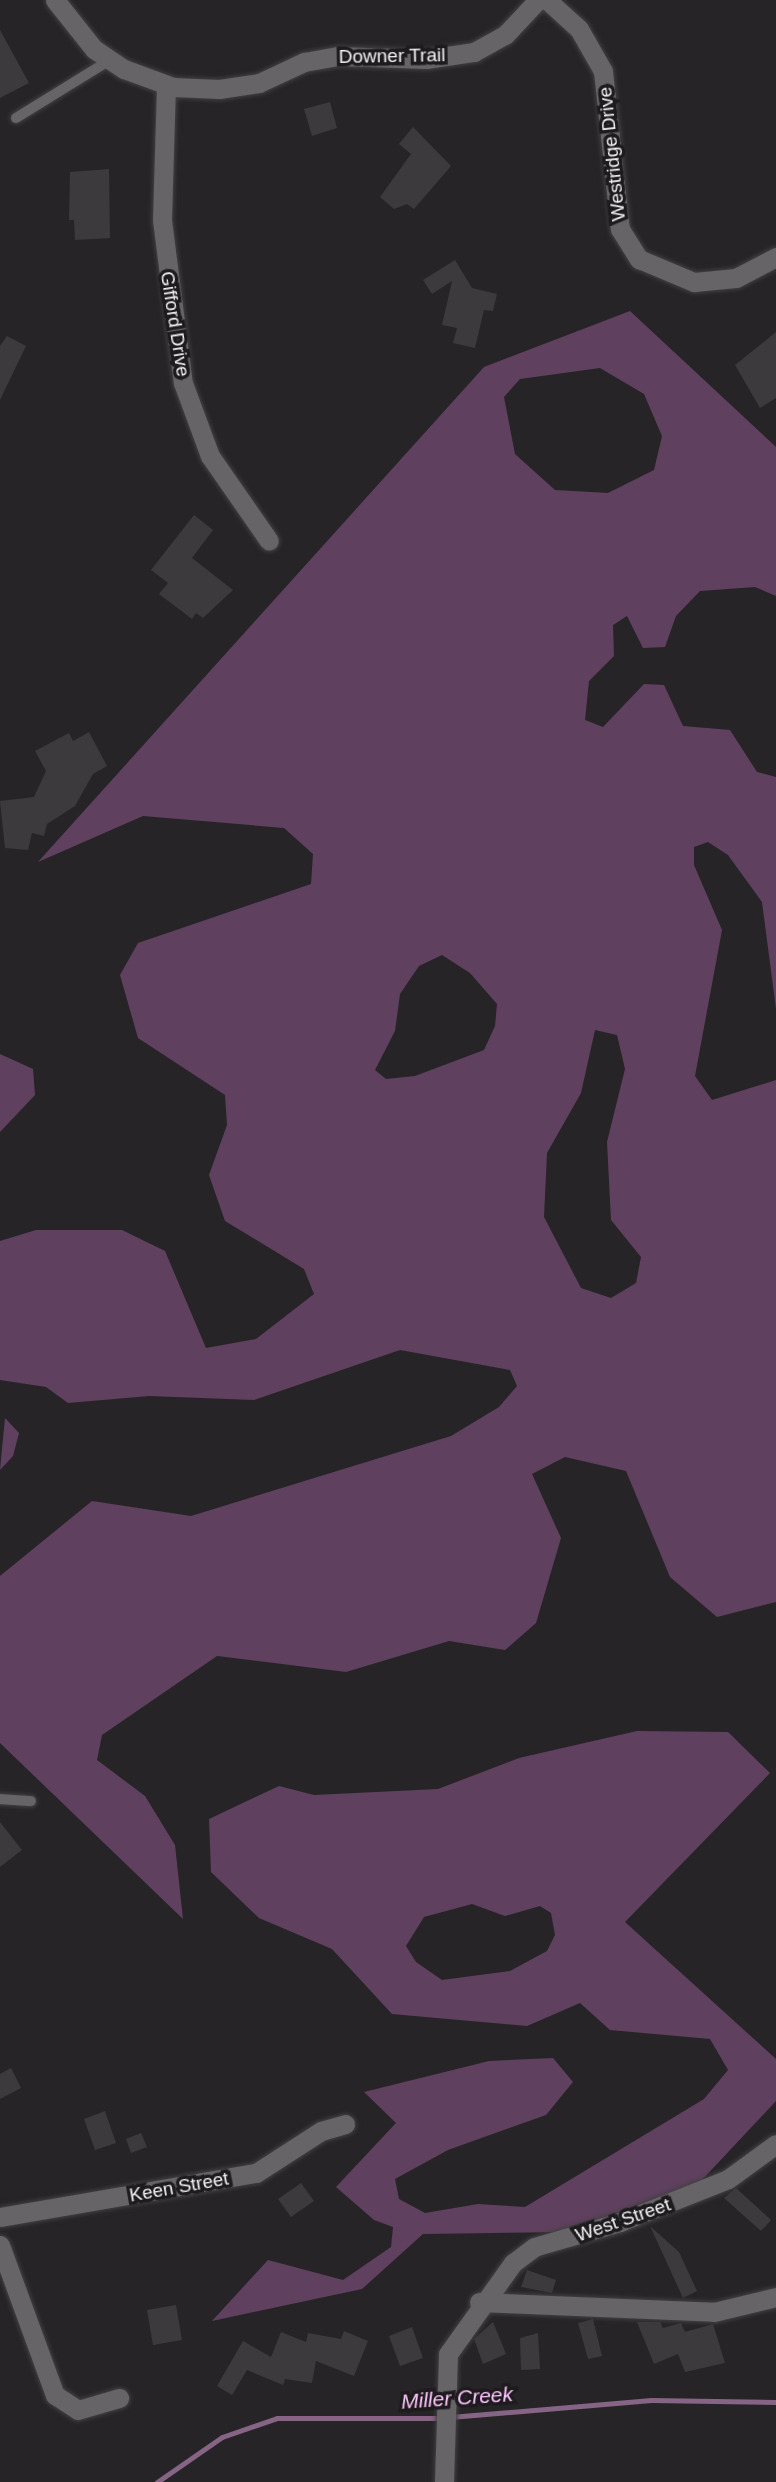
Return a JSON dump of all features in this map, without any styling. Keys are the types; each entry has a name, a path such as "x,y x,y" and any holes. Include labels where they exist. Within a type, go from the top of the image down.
{"street":[{"name":"Downer Trail","path":"55,0 110,60 166,85 219,89 259,83 304,62 338,56 426,60 474,51 505,35 538,0"},
{"name":"Westridge Drive","path":"547,0 579,29 603,71 620,229 639,259 694,282 736,278 776,257"},
{"name":"Gifford Drive","path":"166,85 162,220 183,383 210,456 269,541"},
{"name":"Keen Street","path":"0,2217 256,2173 321,2131 345,2124"},
{"name":"West Street","path":"443,2482 448,2354 479,2302 534,2247 678,2201 728,2179 776,2144"},
{"path":"0,2245 55,2395 78,2410 119,2398"},
{"path":"479,2302 714,2312 776,2297"}],"lane":[{"path":"16,118 110,60"},
{"path":"0,1799 31,1801"}],"shaded area":[{"path":"630,311 776,447 776,596 755,587 700,591 676,616 665,647 643,648 627,616 613,625 614,656 589,681 585,720 603,727 644,684 664,685 683,726 730,730 757,772 776,777 776,1009 762,902 728,855 708,842 694,847 694,865 722,930 695,1076 712,1100 776,1080 776,1602 717,1617 670,1577 626,1471 565,1457 532,1474 561,1538 536,1623 505,1650 449,1641 346,1672 217,1656 102,1735 97,1760 145,1796 175,1845 183,1919 0,1743 0,1576 92,1501 191,1516 451,1436 499,1407 517,1386 510,1370 400,1350 254,1400 149,1396 68,1403 46,1387 0,1380 0,1241 36,1230 122,1230 165,1251 206,1348 256,1339 314,1294 304,1269 225,1221 209,1175 227,1125 225,1095 138,1038 120,975 138,943 311,884 313,854 284,828 143,816 38,862 484,367","holes":["600,368 644,394 662,436 654,470 608,493 555,490 515,454 504,397 520,379","442,955 470,973 497,1004 495,1026 484,1050 415,1076 386,1079 375,1070 395,1031 400,994 419,966","595,1030 617,1035 625,1069 607,1142 611,1220 641,1257 636,1283 611,1298 581,1288 544,1217 547,1153 581,1093"]},
{"path":"0,1054 33,1069 35,1095 0,1132"},
{"path":"5,1418 19,1433 13,1456 0,1470"},
{"path":"637,1731 728,1732 770,1773 625,1922 776,2059 776,2101 701,2181 570,2232 423,2234 362,2289 212,2321 268,2260 343,2280 391,2247 393,2227 374,2220 336,2187 396,2123 364,2092 489,2061 553,2058 573,2082 546,2115 448,2150 395,2179 399,2199 425,2213 478,2204 525,2207 704,2099 728,2070 710,2039 610,2030 580,2003 527,2026 392,2014 332,1949 259,1918 211,1872 209,1819 279,1786 314,1795 438,1789 519,1758","holes":["472,1904 505,1916 540,1906 551,1913 555,1935 547,1951 510,1971 442,1980 416,1962 406,1946 424,1917"]}],"building":[{"path":"0,30 29,83 0,98"},
{"path":"330,102 337,128 312,136 304,109"},
{"path":"413,127 451,166 414,209 407,204 394,209 380,197 411,154 399,144"},
{"path":"109,169 110,238 75,240 74,220 69,220 70,172"},
{"path":"455,260 472,288 497,294 493,311 484,310 475,348 453,343 457,328 442,325 452,281 432,294 423,280"},
{"path":"776,332 776,398 760,408 735,365"},
{"path":"7,336 26,346 0,400 0,346"},
{"path":"194,515 213,530 192,558 233,590 203,618 196,613 192,619 159,594 168,583 151,570"},
{"path":"89,732 107,766 93,774 75,806 47,824 44,836 32,833 28,850 5,848 0,801 34,797 46,771 35,751 69,733 73,741"},
{"path":"0,1822 22,1850 0,1867"},
{"path":"11,2068 21,2088 0,2099 0,2074"},
{"path":"105,2111 116,2143 95,2150 84,2119"},
{"path":"141,2133 147,2147 131,2153 126,2139"},
{"path":"301,2183 314,2201 291,2217 278,2199"},
{"path":"736,2188 771,2220 761,2231 724,2198"},
{"path":"650,2226 679,2252 697,2291 683,2298"},
{"path":"527,2270 556,2280 552,2293 521,2287"},
{"path":"176,2305 182,2340 153,2345 147,2310"},
{"path":"593,2319 602,2356 588,2359 578,2323"},
{"path":"493,2322 506,2354 483,2364 474,2339"},
{"path":"637,2322 660,2322 663,2328 681,2323 685,2332 713,2324 725,2363 685,2372 678,2354 654,2364"},
{"path":"412,2327 423,2358 400,2366 389,2336"},
{"path":"344,2331 368,2341 354,2376 316,2361 312,2383 285,2379 283,2385 247,2370 232,2395 217,2386 243,2341 271,2357 281,2332 306,2342 308,2333 341,2339"},
{"path":"538,2333 540,2369 521,2370 520,2338"}],"waterway":[{"name":"Miller Creek","path":"450,2417 651,2400 776,2402"},
{"name":"Miller Creek","path":"157,2482 222,2437 277,2418 441,2418"}]}
